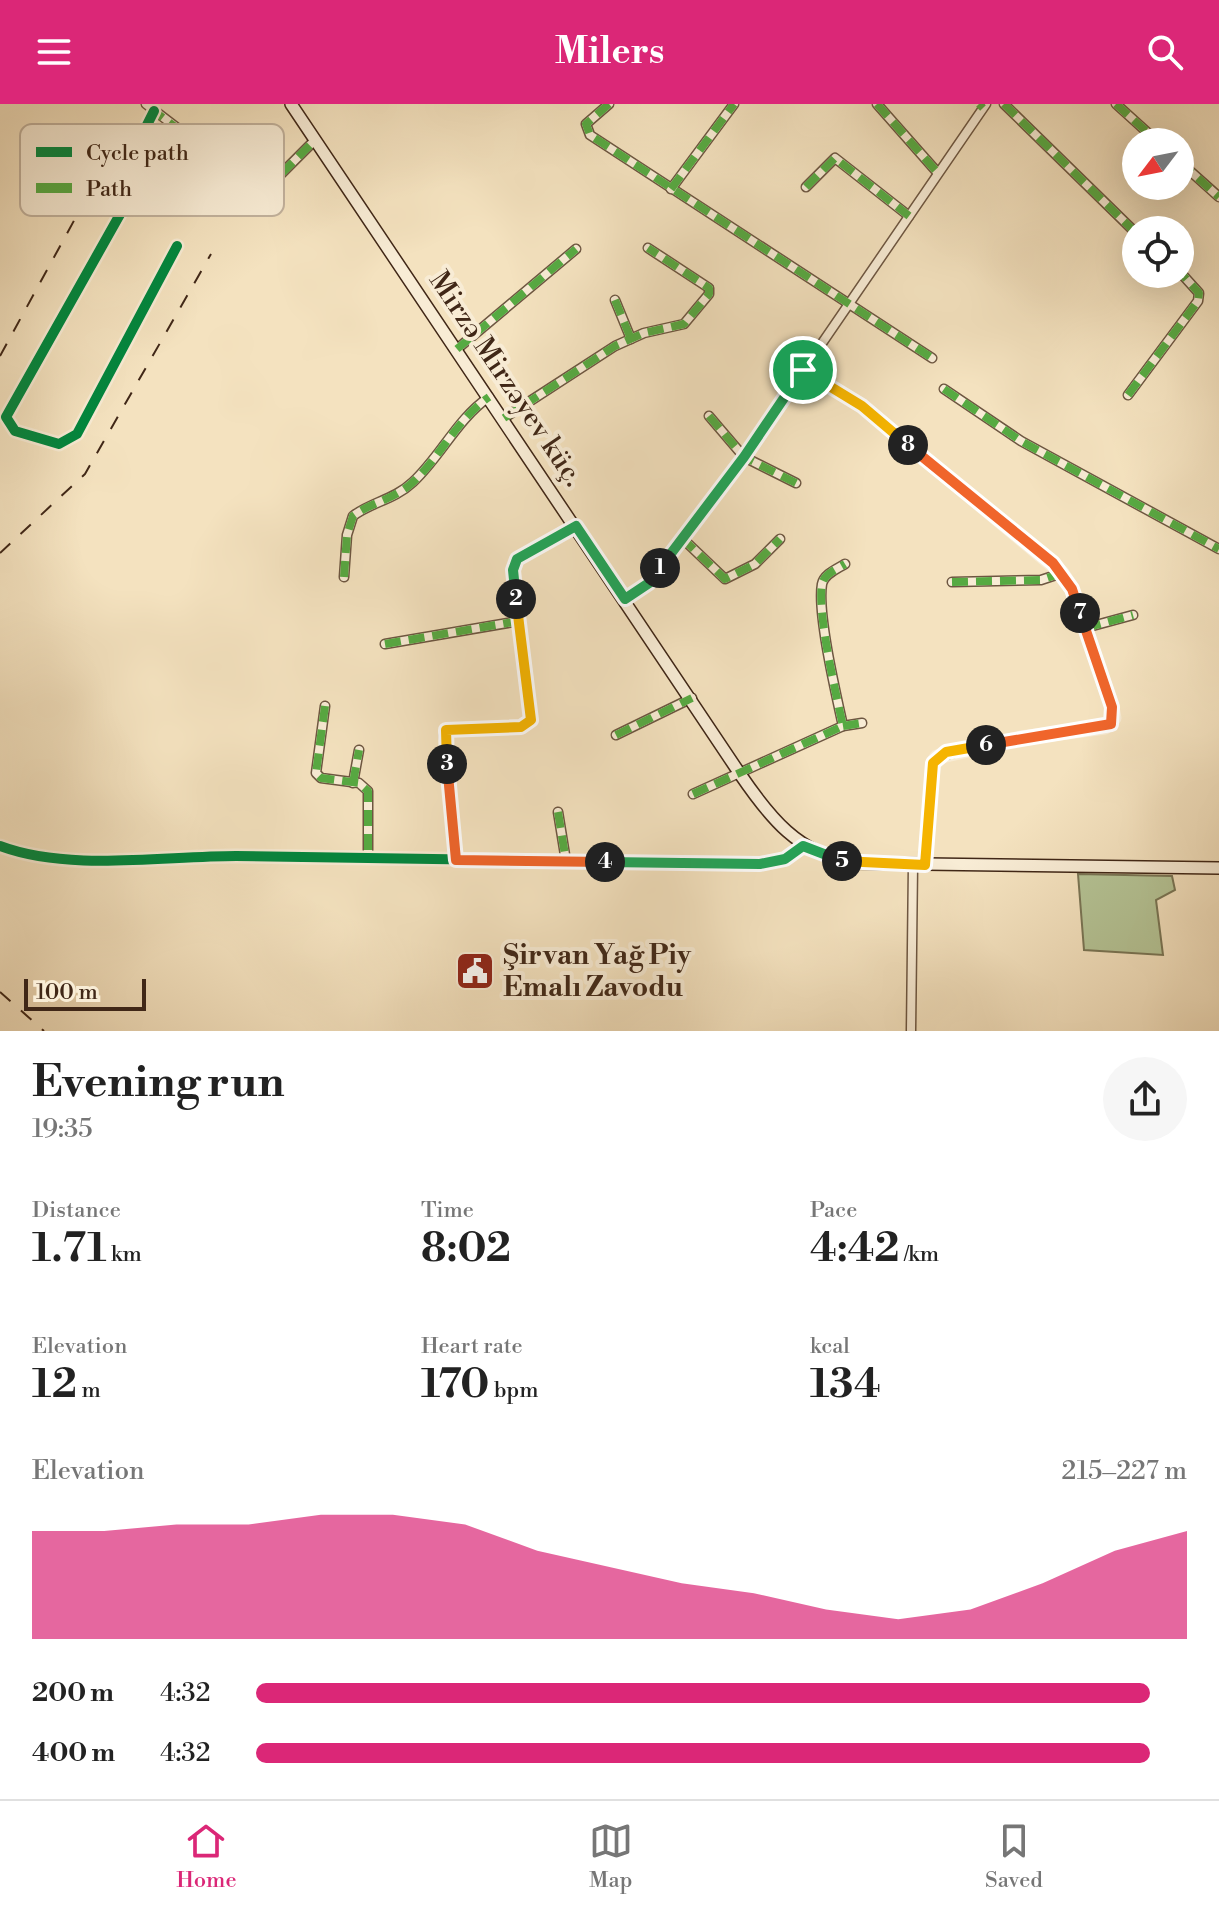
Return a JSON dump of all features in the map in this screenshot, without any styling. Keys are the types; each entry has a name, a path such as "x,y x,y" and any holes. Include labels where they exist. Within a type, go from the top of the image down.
{"main road":[{"name":"Mirzə Mirzəyev küç.","path":"291,104 692,698 740,774 770,815 803,846 852,863 1219,868"}],"street":[{"path":"146,104 171,124"},
{"path":"609,104 588,121 587,131 848,307 932,358"},
{"path":"671,189 734,104"},
{"path":"877,104 937,172"},
{"path":"1004,104 1122,219"},
{"path":"1116,104 1143,128"},
{"path":"625,599 649,583 744,457 983,105"},
{"path":"148,124 154,111"},
{"path":"284,171 315,140"},
{"path":"806,187 835,158 909,216"},
{"path":"1194,175 1219,197"},
{"path":"119,216 6,417 15,431 59,444 77,434 177,246"},
{"path":"504,418 588,362 631,339 684,324 709,294 706,283 648,248"},
{"path":"457,349 576,249"},
{"path":"1128,395 1198,301 1199,293 1194,287"},
{"path":"615,300 631,339"},
{"path":"803,370 862,406 1062,573 1112,707 1111,724 946,752 933,763 919,865 911,1031"},
{"path":"944,389 1021,441 1219,549"},
{"path":"344,577 347,535 353,516 396,496 413,482 467,416 489,397"},
{"path":"709,416 744,457 796,483"},
{"path":"456,860 444,735 451,728 521,727 531,720 513,570 517,559 576,526"},
{"path":"682,538 725,579 755,564 780,539"},
{"path":"843,726 828,652 822,585 828,574 845,564"},
{"path":"952,582 1041,580 1062,573"},
{"path":"1085,628 1133,615"},
{"path":"385,644 519,621"},
{"path":"616,735 692,698"},
{"path":"325,706 316,773 321,778 365,786 371,798 368,858"},
{"path":"693,794 843,726 862,723"},
{"path":"353,783 359,750"},
{"path":"558,812 566,861"},
{"path":"0,846 22,853 67,859 368,858 760,864 785,859 803,846"}],"green space":[{"path":"1078,874 1172,876 1175,890 1156,900 1163,955 1084,950"}],"railway":[{"path":"0,356 77,216"},
{"path":"0,553 85,474 211,254"},
{"path":"0,992 44,1031"}],"marked path":[{"path":"609,104 586,124 590,135 932,358"},
{"path":"671,189 734,104"},
{"path":"877,104 937,172"},
{"path":"979,104 983,108"},
{"path":"1004,104 1122,219"},
{"path":"1116,104 1143,128"},
{"path":"150,108 171,124"},
{"path":"284,171 315,140"},
{"path":"806,187 835,158 909,216"},
{"path":"1194,175 1219,197"},
{"path":"504,418 615,346 644,333 684,324 709,294 709,288 648,248"},
{"path":"457,349 576,249"},
{"path":"1128,395 1198,301 1199,293 1194,287"},
{"path":"615,300 631,339"},
{"path":"944,389 1021,441 1219,549"},
{"path":"344,577 347,535 353,516 413,482 458,427 489,397"},
{"path":"709,416 744,457 796,483"},
{"path":"456,860 444,735 451,728 521,727 531,720 513,570 517,562 532,549 576,526"},
{"path":"682,538 725,579 755,564 780,539"},
{"path":"693,794 843,726 828,654 821,597 825,577 845,564"},
{"path":"952,582 1041,580 1062,573"},
{"path":"1085,628 1133,615"},
{"path":"385,644 519,621"},
{"path":"616,735 692,698"},
{"path":"325,706 316,773 321,778 359,783 368,791 368,858"},
{"path":"843,726 862,723"},
{"path":"353,783 359,750"},
{"path":"558,812 566,861"}],"cycle path":[{"path":"148,124 154,111"},
{"path":"119,216 6,417 15,431 59,444 77,434 177,246"},
{"path":"803,370 862,406 1062,573 1072,589 1112,707 1114,718 1105,727 1021,738 937,757 933,763 925,865"},
{"path":"0,846 27,854 86,861 236,856 760,864 785,859 803,846"}],"place":[{"name":"Şirvan Yağ Piy Emalı Zavodu","path":"475,971"}],"route":[{"path":"803,370 862,406 1062,573 1072,589 1112,707 1114,718 1111,724 946,752 937,757 933,763 925,865 852,863 817,854 803,846 785,859 760,864 456,860 446,730 521,727 531,720 513,580 517,559 576,526 625,599 653,578 744,457 803,370"}]}
